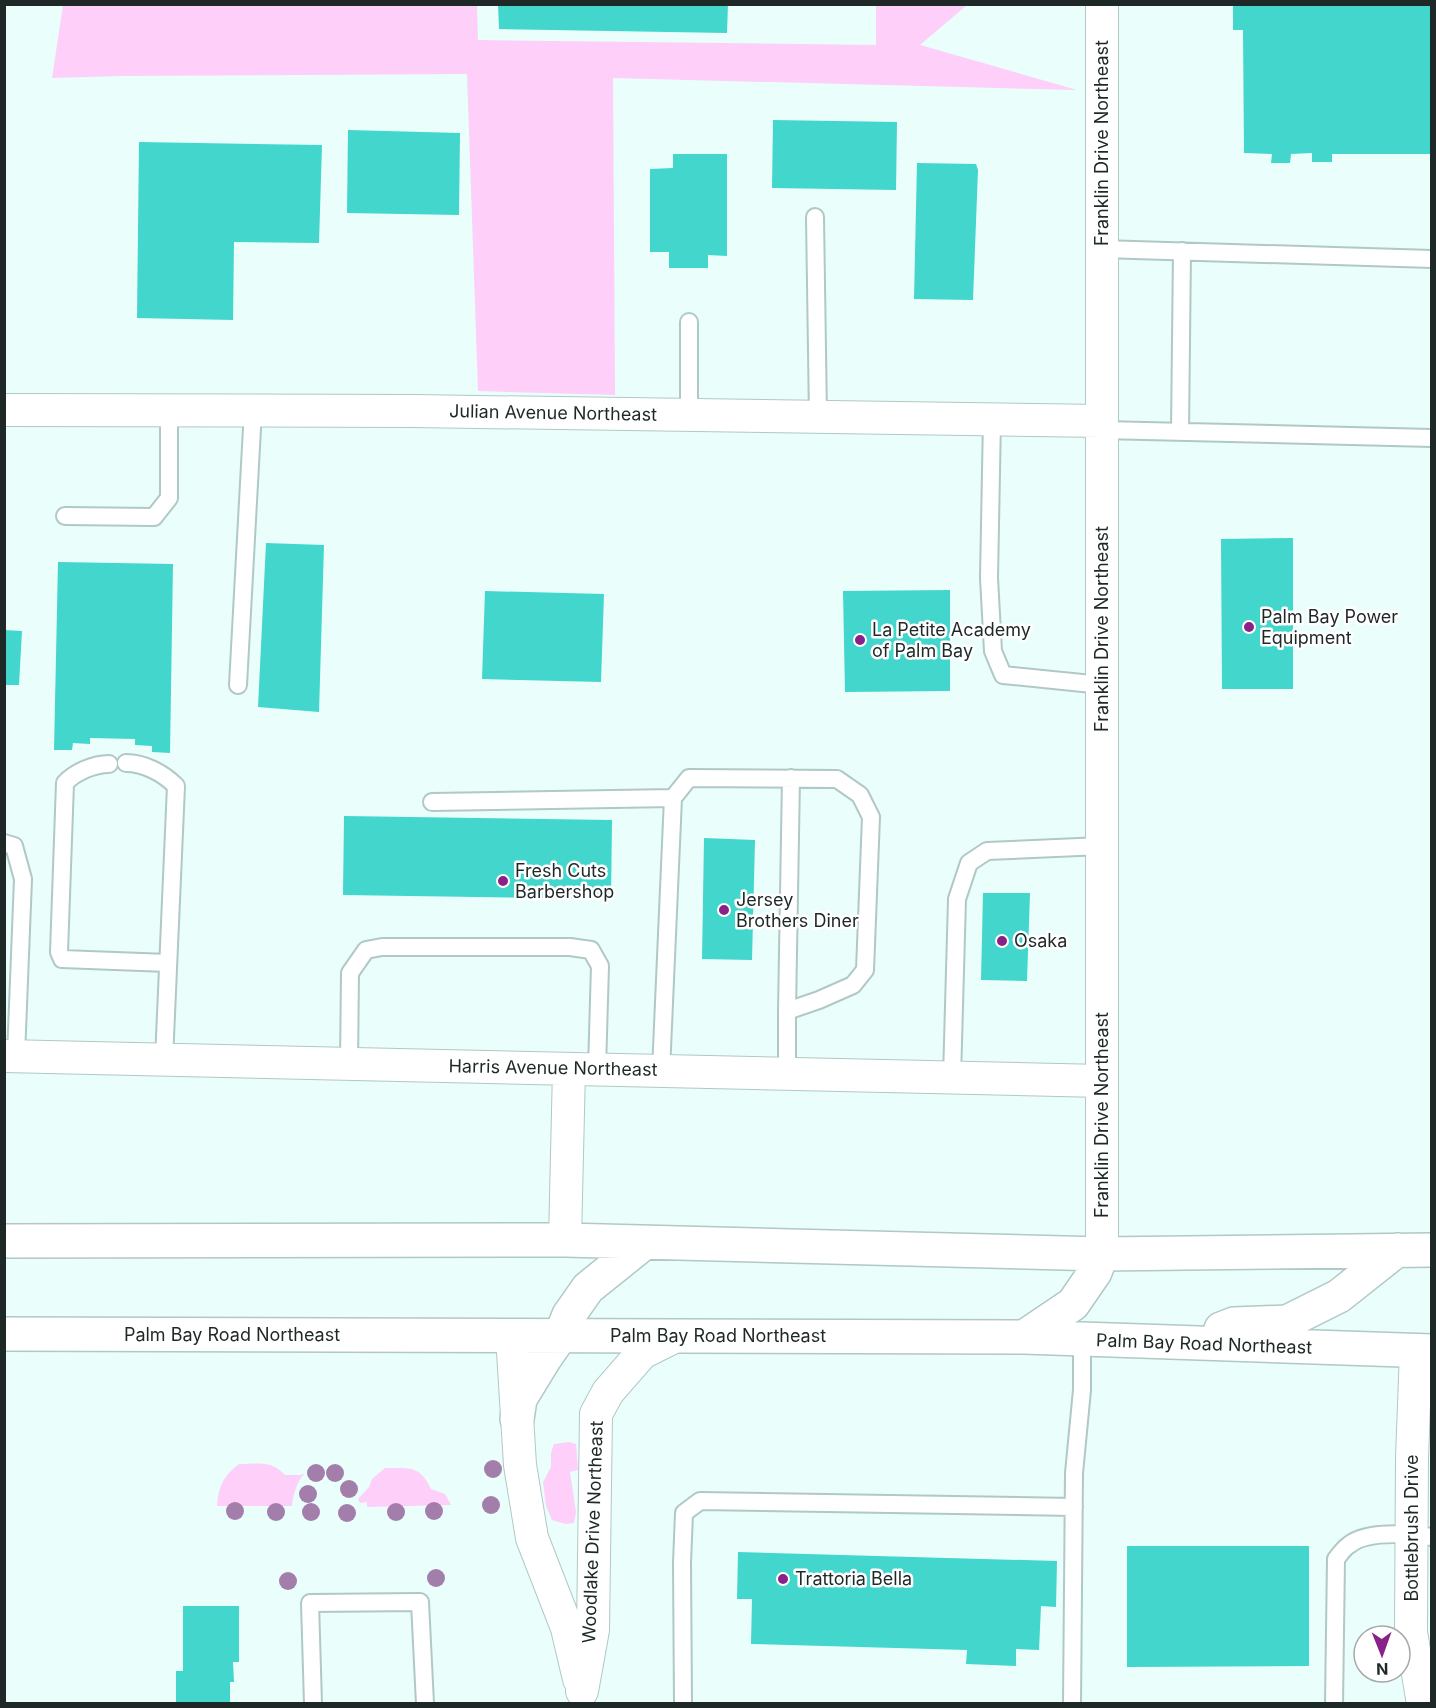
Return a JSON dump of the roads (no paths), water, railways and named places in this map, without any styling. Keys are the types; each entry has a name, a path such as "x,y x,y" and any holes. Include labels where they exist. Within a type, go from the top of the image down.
{"main road":[{"path":"4,1241 565,1240 1102,1254 1431,1250"},
{"path":"517,1419 520,1400 561,1335 569,1315 588,1288 644,1243"},
{"path":"1183,1343 1234,1324 1287,1322 1339,1296 1397,1250"},
{"path":"1024,1337 1073,1304 1095,1272 1102,1254"},
{"name":"Palm Bay Road Northeast","path":"4,1334 1024,1337 1426,1349"}],"street":[{"name":"Franklin Drive Northeast","path":"1102,4 1102,1254"},
{"name":"Julian Avenue Northeast","path":"4,410 414,411 992,419 1103,425"},
{"name":"Harris Avenue Northeast","path":"10,1056 1102,1081"},
{"path":"565,1240 583,1069"},
{"name":"Woodlake Drive Northeast","path":"512,1335 520,1465 532,1538 567,1628 582,1697"},
{"name":"Woodlake Drive Northeast","path":"582,1697 593,1630 596,1414 608,1392 642,1353 676,1336"},
{"name":"Bottlebrush Drive","path":"1424,1704 1411,1632 1421,1536 1412,1458 1426,1349"}],"lane":[{"path":"815,218 818,417"},
{"path":"1102,249 1431,259"},
{"path":"1180,432 1182,251"},
{"path":"689,322 689,415"},
{"path":"65,516 154,517 169,498 169,410"},
{"path":"238,685 253,410"},
{"path":"992,419 989,578 993,651 1004,675 1102,685"},
{"path":"1103,425 1180,432 1431,438"},
{"path":"126,763 139,763 168,778 176,786 164,1060"},
{"path":"109,764 102,764 72,775 64,783 59,952 62,959 168,963"},
{"path":"661,1071 673,798 689,778 837,778 860,795 871,817 865,970 854,985 787,1011"},
{"path":"787,1074 791,778"},
{"path":"432,802 673,798"},
{"path":"4,843 14,846 23,879 12,977 10,1056"},
{"path":"952,1078 957,899 969,863 987,851 1102,846"},
{"path":"349,1064 350,973 366,950 382,947 570,947 591,950 600,966 583,1069"},
{"path":"1072,1704 1074,1473 1082,1390 1082,1340"},
{"path":"683,1704 684,1513 700,1501 1074,1507"},
{"path":"1334,1704 1336,1559 1349,1544 1365,1536 1421,1536"},
{"path":"313,1704 310,1603 420,1602 425,1704"}],"place":[{"name":"Palm Bay Power Equipment","path":"1249,627"},
{"name":"La Petite Academy of Palm Bay","path":"860,640"},
{"name":"Fresh Cuts Barbershop","path":"503,881"},
{"name":"Jersey Brothers Diner","path":"724,910"},
{"name":"Osaka","path":"1002,941"},
{"name":"Trattoria Bella","path":"783,1579"}]}
